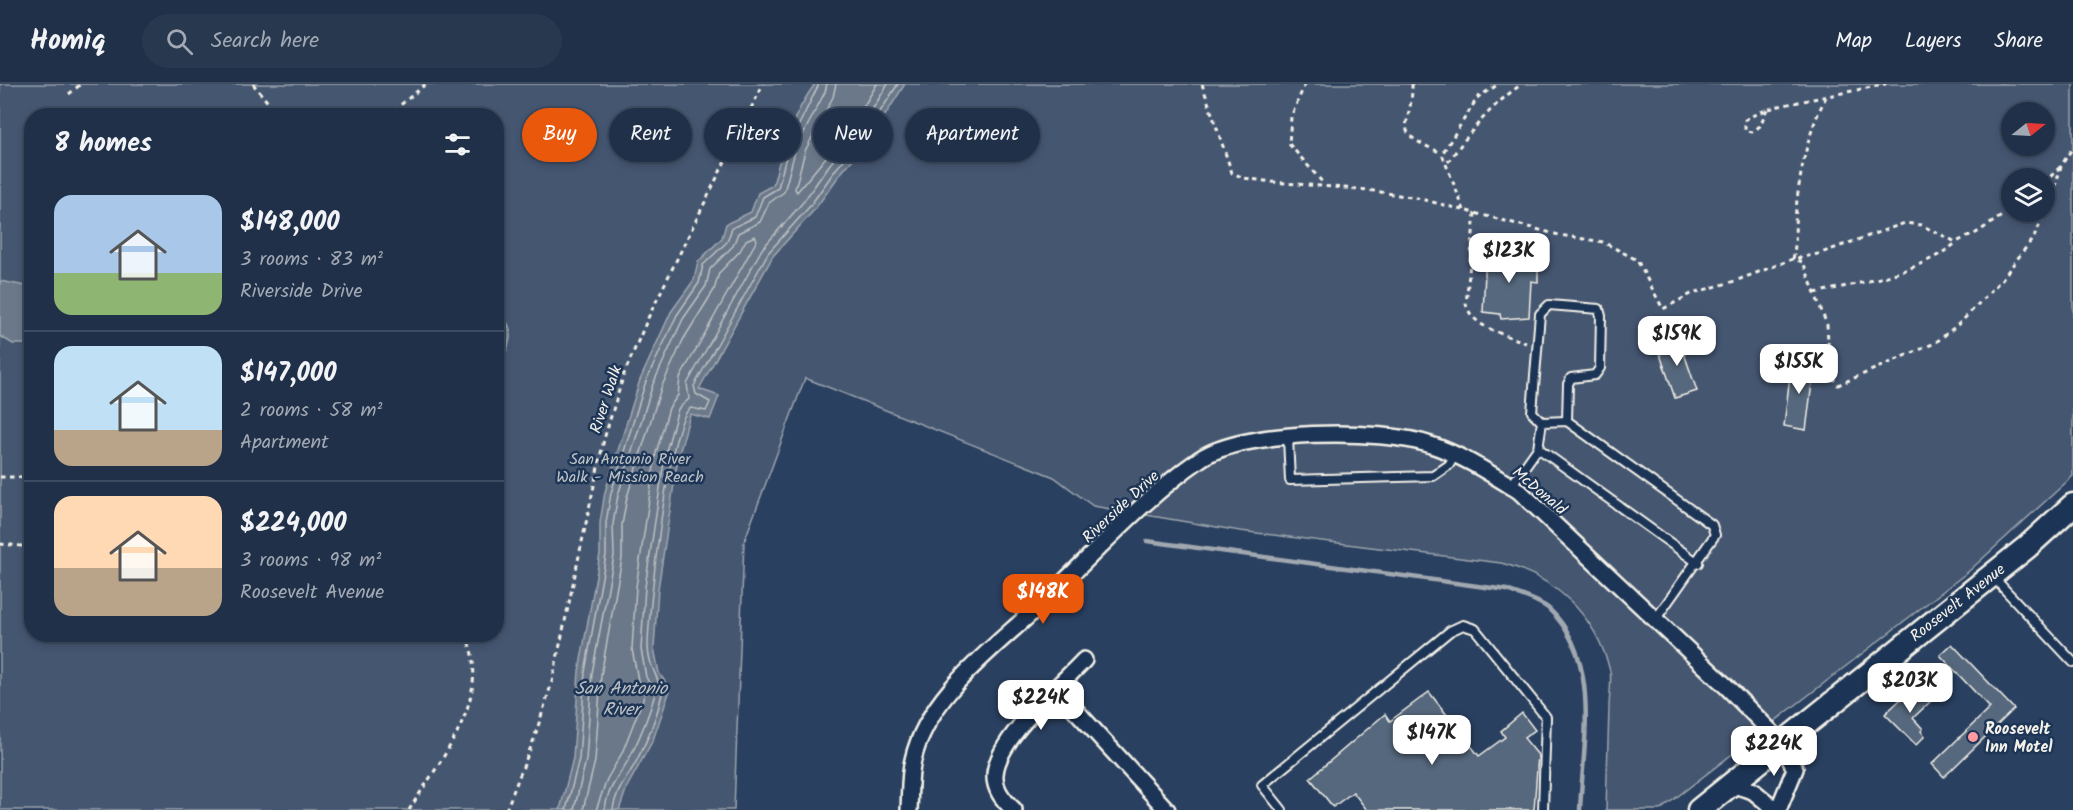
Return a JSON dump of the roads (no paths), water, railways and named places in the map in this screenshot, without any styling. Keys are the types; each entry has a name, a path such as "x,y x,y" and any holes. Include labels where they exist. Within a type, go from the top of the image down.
{"main road":[{"name":"Roosevelt Avenue","path":"1699,810 1991,575 2073,505"}],"street":[{"name":"McDonald","path":"1201,458 1226,448 1288,438 1352,433 1429,444 1455,455 1511,486 1655,620 1782,743"},
{"name":"Riverside Drive","path":"909,810 912,762 920,736 948,692 1152,500 1201,458"},
{"path":"1014,810 998,790 995,774 998,760 1012,736 1084,660"},
{"path":"1057,690 1160,808"},
{"path":"1731,784 1753,791 1777,810 1795,769 1782,743"}],"lane":[{"path":"1568,421 1568,384 1571,378 1594,375 1600,368 1601,316 1599,309 1549,305 1540,314 1532,412 1542,422 1568,421 1712,525 1715,535 1698,563 1655,620"},
{"path":"1511,486 1538,448 1542,422"},
{"path":"1288,438 1290,480 1433,476 1449,465 1455,455"},
{"path":"1538,448 1698,563"},
{"path":"1991,575 2073,663"},
{"path":"1282,810 1262,785 1450,631 1463,625 1475,629 1546,717 1543,810"}],"water":[{"name":"San Antonio River","path":"815,84 905,84 890,108 813,108 813,162 850,162 815,209 773,256 699,389 719,396 710,419 690,414 678,458 658,589 654,648 659,673 669,693 653,740 627,787 619,810 560,810 573,758 579,671 600,554 600,523 605,492 640,380 671,312 694,280 698,262 722,238 726,224 751,212 758,193 773,185 779,162 801,162 800,108"},
{"path":"0,281 24,286 24,344 13,344 0,336"},
{"path":"504,319 509,325 510,332 504,357"}],"waterway":[{"path":"1147,541 1507,590 1545,606 1566,629 1577,652 1583,677 1586,704 1580,810"}],"place":[{"name":"Roosevelt Inn Motel","path":"1973,737"}],"park label":[{"name":"San Antonio River Walk - Mission Reach","path":"630,467"}]}
